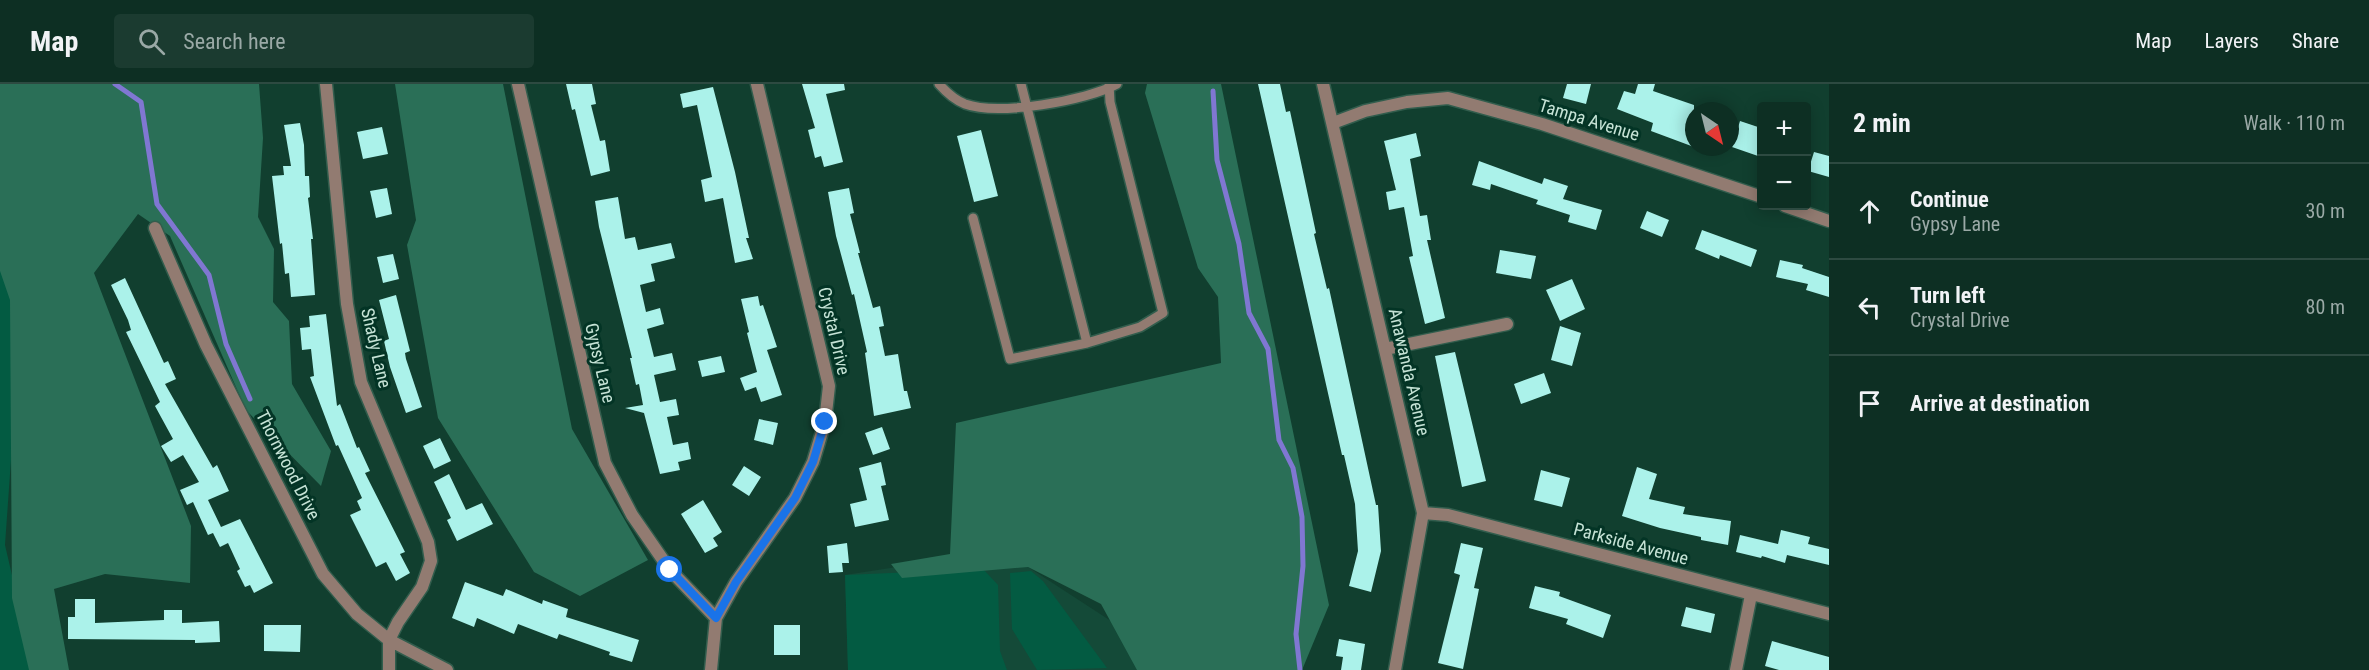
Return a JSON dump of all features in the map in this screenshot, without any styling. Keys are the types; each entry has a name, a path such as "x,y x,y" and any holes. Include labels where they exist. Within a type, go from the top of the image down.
{"street":[{"name":"Shady Lane","path":"326,84 347,304 361,382 428,542 431,561 422,587 398,622 389,640"},
{"name":"Gypsy Lane","path":"518,84 605,463 632,515 670,570 716,618"},
{"name":"Crystal Drive","path":"711,670 716,618 736,582 795,498 813,462 825,422 828,386 757,84"},
{"name":"Anawanda Avenue","path":"1323,84 1423,513 1395,670"},
{"name":"Tampa Avenue","path":"1333,123 1365,111 1397,104 1448,98 1572,133 1757,196"},
{"path":"1797,210 1829,221"},
{"name":"Thornwood Drive","path":"155,228 206,345 323,574 357,614 389,640 447,670"},
{"path":"1385,350 1507,324"},
{"name":"Parkside Avenue","path":"1423,513 1448,514 1829,614"},
{"path":"1736,670 1751,595"},
{"path":"389,640 390,670"}],"lane":[{"path":"939,84 963,104 979,107 1027,107 1085,96 1112,85 1110,102 1163,313 1140,327 1087,344 1010,359 973,218"},
{"path":"1021,84 1087,344"}],"shaded area":[{"path":"0,84 259,84 263,138 258,217 274,249 273,302 289,321 292,384 331,451 321,486 246,410 170,236 138,214 94,273 191,526 190,583 105,574 54,589 69,670 29,670 12,598 10,300 0,271"},
{"path":"395,84 503,84 572,429 648,560 580,596 534,572 438,418 407,245 416,220"},
{"path":"1147,84 1221,84 1329,605 1302,670 1137,670 1101,604 1028,567 902,578 891,564 950,554 956,423 1221,363 1218,297 1198,268 1145,93"},
{"path":"0,179 24,276 5,545 34,670 0,670"},
{"path":"929,562 1028,567 1157,651 1208,670 848,670 845,575"},
{"path":"983,569 998,585 1000,651 1007,670 848,670 845,575"},
{"path":"1031,571 1043,581 1107,668 1037,670 1012,629 1010,573"}],"building":[{"path":"566,84 592,84 596,104 591,105 600,141 605,140 610,171 591,176 575,109 572,110"},
{"path":"802,84 844,84 845,90 826,94 843,162 824,167 821,156 815,158 808,130 815,128"},
{"path":"1258,84 1280,84 1286,112 1290,111 1316,233 1314,234 1327,289 1329,288 1376,505 1378,505 1381,551 1371,592 1349,586 1358,551 1355,504"},
{"path":"1567,84 1591,84 1586,104 1563,98"},
{"path":"1638,84 1655,84 1653,91 1685,102 1685,144 1651,131 1653,123 1617,109 1624,91 1635,94"},
{"path":"713,87 735,172 749,238 746,238 753,259 735,263 723,198 705,202 701,180 712,177 697,105 683,108 680,94"},
{"path":"1740,121 1757,127 1757,156 1739,149"},
{"path":"300,123 304,145 305,176 309,176 310,197 308,198 313,239 311,239 315,295 291,297 289,273 285,274 282,243 280,244 272,176 284,175 283,166 291,166 284,125"},
{"path":"382,127 388,154 363,159 357,132"},
{"path":"981,130 998,196 974,202 957,136"},
{"path":"1416,133 1421,156 1410,159 1420,216 1427,215 1431,240 1427,240 1445,318 1425,324 1409,257 1413,256 1404,207 1389,210 1386,192 1396,190 1384,141"},
{"path":"1814,152 1829,156 1829,177 1811,172"},
{"path":"1479,161 1542,184 1544,178 1568,186 1563,199 1602,210 1596,230 1568,222 1570,215 1536,204 1538,200 1491,184 1490,190 1472,185"},
{"path":"387,188 392,214 376,218 370,191"},
{"path":"849,188 854,213 850,214 860,253 858,253 873,308 880,306 884,326 879,327 885,356 898,354 904,391 907,391 911,408 874,416 865,353 867,352 854,294 852,295 836,236 828,192"},
{"path":"618,197 625,239 635,237 638,250 671,243 675,258 651,264 655,281 640,285 646,312 660,308 664,324 647,329 654,357 672,353 676,370 654,375 660,402 676,399 679,415 667,417 673,445 688,442 691,459 678,462 680,470 660,474 644,413 625,408 643,405 639,384 636,385 630,358 632,358 599,227 595,201"},
{"path":"1647,211 1669,220 1662,237 1640,228"},
{"path":"1702,230 1757,250 1751,267 1720,255 1719,259 1695,249"},
{"path":"1500,250 1536,256 1531,279 1496,273"},
{"path":"393,254 399,279 383,283 377,257"},
{"path":"1780,260 1803,265 1802,268 1829,277 1829,297 1806,290 1808,284 1776,277"},
{"path":"125,278 164,363 168,361 176,379 165,384 213,468 217,465 229,491 208,500 221,527 240,519 273,583 254,593 250,585 245,587 237,571 240,569 228,543 220,547 213,533 208,535 193,502 187,505 180,490 199,482 183,455 171,462 161,446 173,439 155,406 160,402 126,332 131,330 128,320 111,285"},
{"path":"1572,279 1585,309 1560,321 1546,290"},
{"path":"396,295 410,351 405,353 406,359 422,407 406,413 390,367 384,341 389,339 379,300"},
{"path":"758,296 777,347 767,350 782,395 761,402 756,387 745,391 740,378 757,372 741,299"},
{"path":"326,314 337,406 340,404 357,448 359,447 370,471 365,473 405,552 400,554 410,573 396,581 386,562 376,567 350,515 361,510 357,501 362,498 338,445 336,446 310,377 314,376 311,349 302,350 300,328 310,327 309,316"},
{"path":"1560,326 1581,333 1572,366 1551,360"},
{"path":"1455,352 1486,481 1462,487 1435,356"},
{"path":"721,356 725,372 702,377 698,361"},
{"path":"1544,373 1551,393 1521,404 1514,384"},
{"path":"759,419 778,423 773,445 754,440"},
{"path":"882,427 890,449 873,455 865,433"},
{"path":"440,438 451,461 434,469 423,446"},
{"path":"881,462 886,485 881,486 889,520 855,527 850,504 867,500 859,468"},
{"path":"744,466 761,477 749,496 732,485"},
{"path":"1637,467 1657,474 1649,499 1685,507 1683,514 1731,521 1728,545 1701,540 1701,537 1660,528 1622,516"},
{"path":"1541,470 1570,478 1562,507 1534,500"},
{"path":"449,474 466,510 482,503 493,524 457,541 447,520 451,518 434,482"},
{"path":"703,500 722,532 713,538 718,546 705,553 681,514"},
{"path":"1781,530 1810,537 1808,544 1829,549 1829,565 1787,555 1785,563 1736,552 1740,535 1778,544"},
{"path":"847,543 849,563 842,563 843,572 829,573 827,546"},
{"path":"1461,543 1483,548 1474,588 1479,589 1463,669 1438,663 1460,575 1454,573"},
{"path":"465,582 503,596 506,589 542,604 543,600 568,609 566,617 639,640 632,662 559,634 557,639 518,624 514,634 477,618 474,627 452,618"},
{"path":"1535,586 1560,592 1559,596 1611,615 1603,638 1566,624 1568,619 1529,608"},
{"path":"75,599 95,599 95,623 164,620 164,610 182,610 182,623 219,621 220,642 68,639 68,617 75,617"},
{"path":"1686,607 1715,614 1711,633 1681,626"},
{"path":"264,625 301,625 300,652 264,651"},
{"path":"774,625 800,625 800,655 774,655"},
{"path":"1339,639 1365,644 1361,670 1341,670 1343,657 1336,656"},
{"path":"1772,641 1829,657 1829,670 1779,670 1765,666"}],"waterway":[{"path":"115,84 141,102 157,204 209,275 226,344 250,399"},
{"path":"1213,91 1217,160 1239,244 1249,313 1268,349 1279,440 1293,468 1302,517 1303,566 1296,634 1300,670"}],"route":[{"path":"670,570 716,618 736,582 795,498 813,462 825,422"}]}
